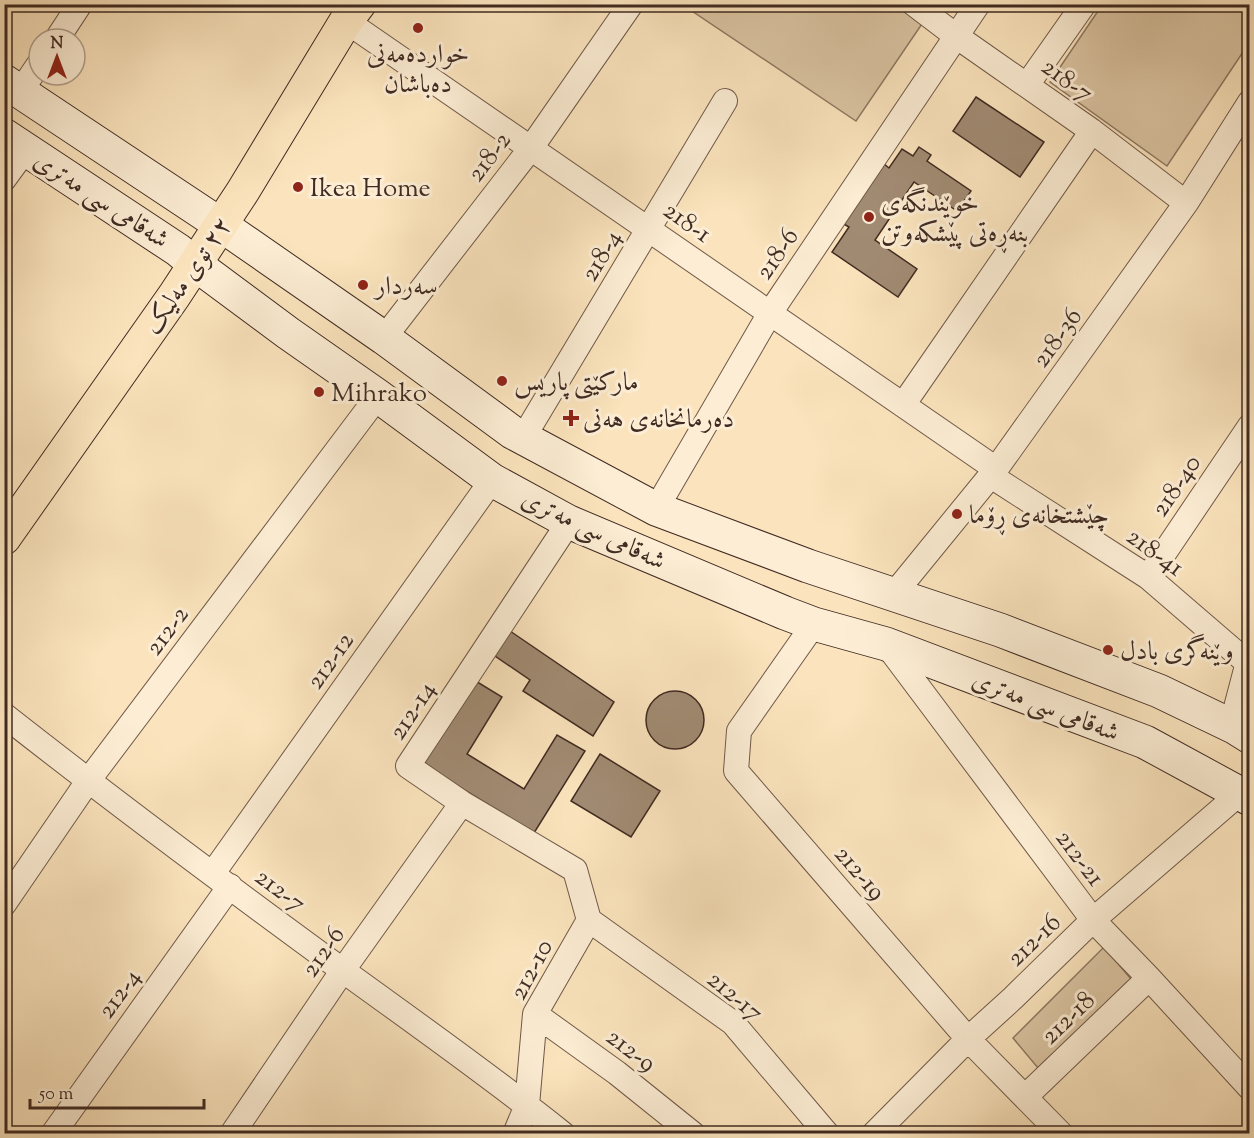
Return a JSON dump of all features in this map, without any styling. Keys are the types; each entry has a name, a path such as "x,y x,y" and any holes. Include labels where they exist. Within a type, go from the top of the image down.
{"main road":[{"name":"٢٢ توی مەلیک","path":"4,508 187,257 351,10"},
{"name":"شەقامی سی مەتری","path":"12,86 212,219 384,338 512,432 656,509 808,566 1000,630 1159,691 1242,732"},
{"name":"شەقامی سی مەتری","path":"15,142 187,257 492,480 569,522 800,618 886,644 1145,742 1245,796"},
{"name":"٢٢ توی مەلیک","path":"4,538 174,296 187,257"},
{"path":"716,584 734,576 739,568 737,539"},
{"path":"800,618 782,599 783,589 787,580 795,572 808,566"}],"street":[{"path":"65,27 81,4"},
{"name":"218-2","path":"384,338 531,148 631,4"},
{"name":"218-7","path":"914,4 1092,131 1186,203"},
{"name":"218-6","path":"656,509 770,313 978,4"},
{"path":"1027,85 1084,4"},
{"name":"218-1","path":"351,10 531,148 903,405 993,472"},
{"path":"12,86 27,74"},
{"name":"218-4","path":"523,438 725,101"},
{"name":"218-36","path":"894,594 993,472 1186,203 1250,102"},
{"path":"903,405 1092,131"},
{"path":"4,179 15,142"},
{"name":"212-2","path":"4,904 88,781 378,396"},
{"name":"218-40","path":"1148,577 1250,426"},
{"name":"218-41","path":"993,472 1148,577 1250,666"},
{"name":"212-12","path":"221,880 492,480"},
{"name":"212-14","path":"569,522 408,766 462,803 575,870 589,921"},
{"name":"212-19","path":"800,618 739,731 736,771 968,1039 1061,1134"},
{"name":"212-21","path":"886,644 1093,921 1149,978 1250,1089"},
{"path":"1242,732 1250,666"},
{"name":"212-7","path":"4,715 88,781 527,1105"},
{"name":"212-16","path":"874,1134 968,1039 1093,921 1245,796"},
{"name":"212-6","path":"231,1134 343,970 462,803"},
{"name":"212-4","path":"53,1134 221,880"},
{"name":"212-10","path":"515,1134 527,1105 535,1014 589,921"},
{"name":"212-17","path":"589,921 733,1023 827,1134"},
{"name":"212-18","path":"1025,1097 1149,978"},
{"name":"212-9","path":"535,1014 617,1073 693,1134"},
{"path":"527,1105 563,1134"}],"shaded area":[{"path":"683,5 906,5 926,18 856,121"},
{"path":"1102,5 1249,5 1249,43 1167,166 1050,82"},
{"path":"1104,947 1131,979 1038,1068 1013,1038"}],"building":[{"path":"976,97 1044,142 1020,177 953,131"},
{"name":"خوێندنگەی بنەڕەتی پێشکەوتن","path":"919,147 931,155 927,161 971,191 957,211 914,182 875,240 917,269 898,297 832,252 849,227 842,223 883,163 889,168 902,149 913,156"},
{"path":"510,631 614,702 593,736 523,691 530,680 495,656"},
{"path":"474,680 502,697 467,754 524,789 557,735 585,751 534,833 422,764"},
{"path":"675,691 686,693 699,704 704,720 702,731 691,744 675,749 664,747 651,736 646,720 648,709 659,696"},
{"path":"600,754 660,791 631,837 571,801"}],"place":[{"name":"خواردەمەنی دەباشان","path":"418,28"},
{"name":"Ikea Home","path":"298,187"},
{"name":"خوێندنگەی بنەڕەتی پێشکەوتن","path":"869,217"},
{"name":"سەردار","path":"363,285"},
{"name":"مارکێتی پاریس","path":"502,381"},
{"name":"Mihrako","path":"319,392"},
{"name":"دەرمانخانەی هەنی","path":"571,418"},
{"name":"چێشتخانەی ڕۆما","path":"957,514"},
{"name":"وێنەگری بادل","path":"1108,650"}]}
